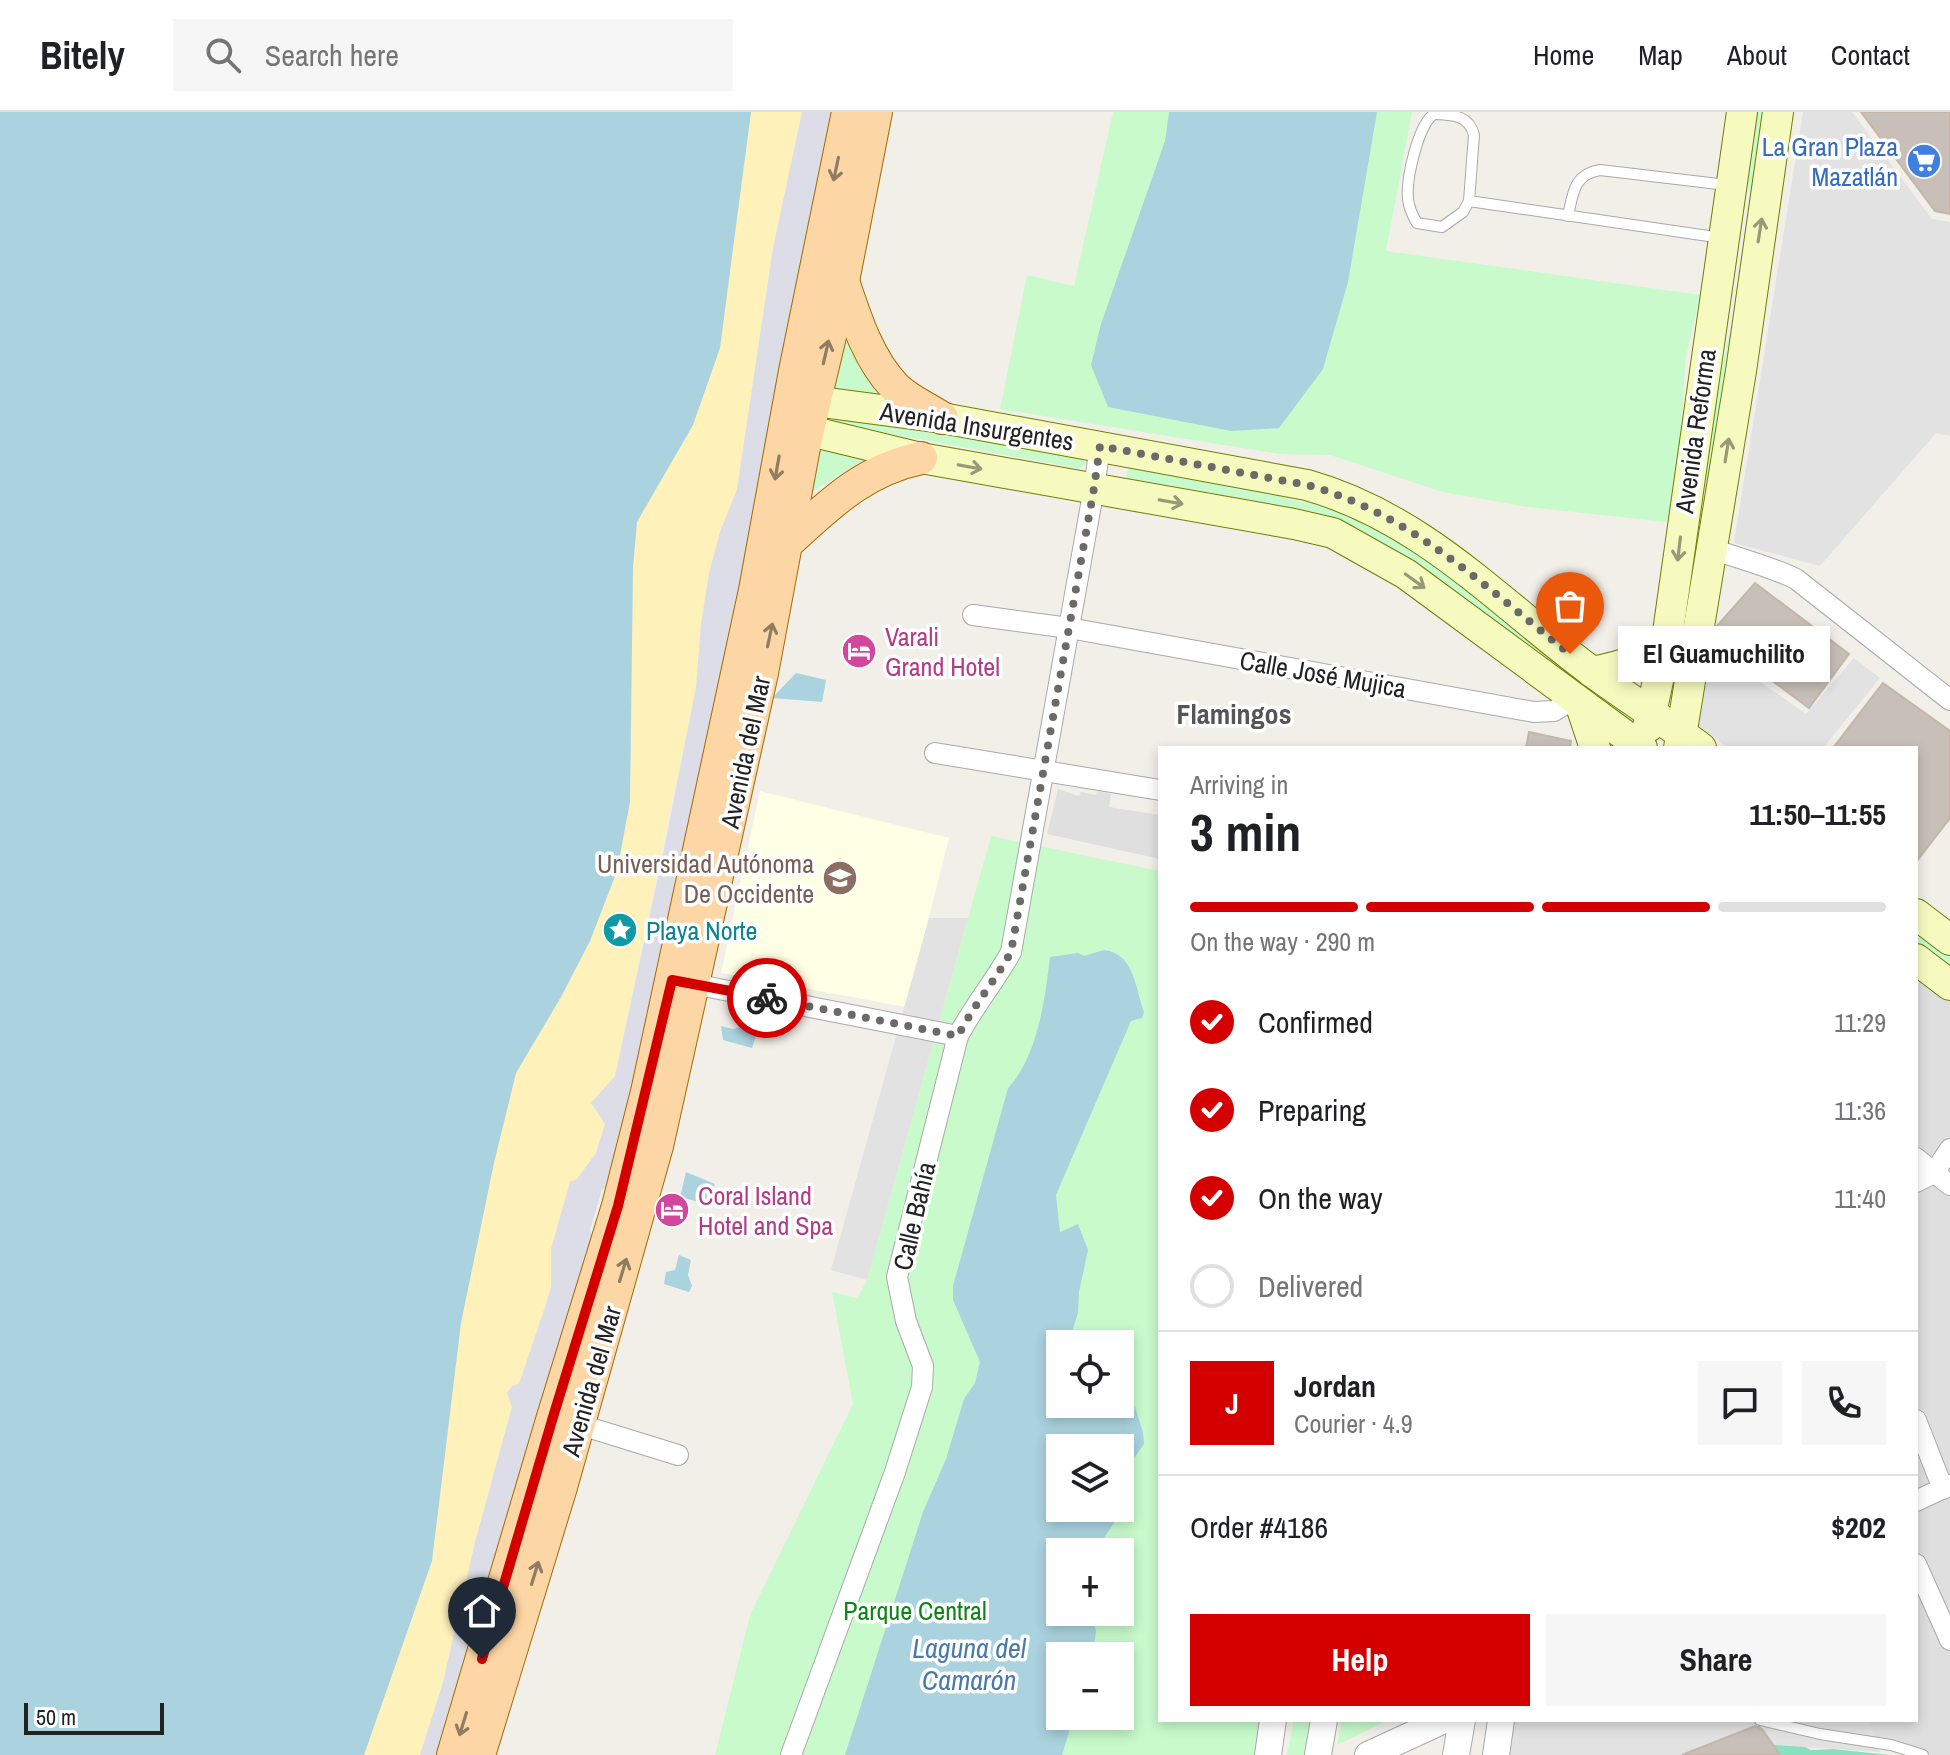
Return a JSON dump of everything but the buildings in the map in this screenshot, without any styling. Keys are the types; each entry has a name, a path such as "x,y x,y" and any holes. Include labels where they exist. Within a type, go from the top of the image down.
{"main road":[{"name":"Avenida del Mar","path":"479,1755 618,1206 684,982 768,646 787,543 800,413 848,112"},
{"name":"Avenida del Mar","path":"684,982 755,590 800,413 843,281 876,112"},
{"name":"Avenida Reforma","path":"1642,746 1667,639 1742,112"},
{"name":"Avenida Reforma","path":"1687,743 1720,493 1778,112"},
{"path":"843,281 856,318 882,370 895,387 942,418"},
{"path":"1715,302 1748,307"},
{"name":"Avenida Insurgentes","path":"800,413 942,418 1307,485 1335,493 1373,509 1438,549 1592,672 1651,711 1687,743"},
{"name":"Avenida Insurgentes","path":"800,413 921,458 1333,533 1406,574 1639,746"},
{"path":"787,543 827,505 855,485 894,464 921,458"},
{"path":"1687,483 1720,493"},
{"path":"1592,672 1636,661 1667,639"},
{"path":"1577,701 1594,746"},
{"path":"1918,916 1950,940"},
{"path":"1918,961 1950,985"},
{"name":"Avenida del Mar","path":"453,1755 565,1420"}],"street":[{"name":"Calle Bahía","path":"791,1755 895,1472 922,1387 923,1366 900,1300 897,1277 958,1036 1011,952 1100,446"},
{"path":"1712,549 1796,579 1950,700"},
{"name":"Calle José Mujica","path":"973,615 1069,628 1534,712 1554,711 1577,701"},
{"path":"935,753 1158,790"},
{"path":"684,982 958,1036"},
{"path":"1918,1161 1933,1180 1950,1149"},
{"path":"565,1420 678,1455"},
{"path":"1918,1424 1946,1487 1918,1500"},
{"path":"1918,1568 1950,1640"},
{"path":"1268,1755 1273,1722"},
{"path":"1318,1755 1324,1722"},
{"path":"1368,1755 1440,1722"},
{"path":"1456,1755 1462,1722"},
{"path":"1496,1755 1501,1722"}],"lane":[{"path":"1434,114 1464,118 1471,125 1474,135 1469,201 1463,212 1442,227 1417,223 1410,210 1407,195 1417,145 1425,120 1434,114"},
{"path":"1568,216 1574,190 1580,178 1589,172 1600,170 1731,185"},
{"path":"1469,201 1724,239"},
{"path":"1769,1722 1891,1745 1923,1755"}],"shaded area":[{"path":"802,112 836,112 741,587 615,1179 602,1190 590,1230 595,1245 444,1755 420,1755 443,1682 475,1542 512,1407 507,1393 512,1386 519,1384 547,1301 551,1287 551,1249 570,1182 577,1179 596,1153 605,1124 591,1103 615,1076 664,849 696,687 709,573 720,532 737,489 773,248"},
{"path":"1803,112 1852,112 1932,219 1950,222 1950,436 1936,433 1820,566 1734,543"},
{"path":"1708,645 1806,714 1854,658 1880,678 1825,746 1725,746 1698,725"},
{"path":"1058,789 1079,796 1081,792 1096,795 1097,791 1111,794 1109,807 1158,815 1158,859 1047,834"},
{"name":"Universidad Autónoma De Occidente","path":"760,791 949,838 906,1007 721,973"},
{"path":"929,918 968,918 867,1280 831,1270"},
{"path":"1918,974 1950,998 1950,1137 1933,1164 1918,1151"},
{"path":"1934,1180 1950,1193 1950,1478 1946,1480 1918,1408 1918,1188"},
{"path":"1918,1443 1934,1485 1918,1493"},
{"path":"1950,1492 1950,1625 1918,1553 1918,1507"},
{"path":"1918,1580 1950,1649 1950,1755 1933,1755 1874,1738 1868,1722 1918,1722"},
{"path":"1512,1722 1868,1722 1880,1752 1774,1745 1759,1725 1698,1748 1701,1755 1509,1755"}],"sand":[{"name":"Playa Norte","path":"751,112 802,112 773,248 737,489 720,532 709,573 696,687 615,1076 591,1103 605,1124 589,1165 570,1182 551,1249 551,1287 547,1301 519,1384 507,1392 512,1407 475,1542 443,1682 420,1755 364,1755 432,1561 461,1323 516,1073 590,941 617,871 630,802 633,567 637,522 693,425 739,204"}],"green space":[{"path":"1113,112 1412,112 1386,251 1700,295 1686,357 1676,500 1666,522 1528,507 1443,492 1330,455 1279,454 1000,409 1027,275 1074,286"},
{"path":"1755,112 1767,112 1740,280 1750,192 1745,177"},
{"path":"845,330 888,395 831,392"},
{"path":"1737,334 1709,481 1705,479 1715,399 1729,335"},
{"path":"838,410 1082,451 1087,462 1080,469 833,423"},
{"path":"821,435 876,452 810,493"},
{"path":"1132,462 1342,511 1426,555 1651,721 1647,736 1427,571 1126,484"},
{"name":"Parque Central","path":"991,836 1158,871 1158,1722 1269,1722 1263,1755 715,1755 750,1615 853,1404 832,1292 857,1298 867,1280"},
{"path":"1918,922 1950,946 1950,969 1918,945"},
{"path":"1294,1722 1318,1722 1311,1755 1287,1755"},
{"path":"1342,1722 1385,1722 1337,1745"},
{"path":"1760,1725 1811,1750 1890,1755 1701,1755 1697,1748"}],"water":[{"path":"0,112 751,112 720,348 693,425 637,522 633,567 630,802 617,871 590,941 516,1073 461,1323 432,1561 364,1755 0,1755"},
{"path":"1169,112 1377,112 1348,282 1323,369 1279,428 1231,431 1108,407 1091,365 1101,324 1165,141"},
{"path":"796,673 826,680 822,702 772,698"},
{"name":"Laguna del Camarón","path":"1104,950 1122,958 1136,983 1144,1012 1142,1018 1131,1021 1056,1195 1060,1232 1078,1224 1088,1250 1073,1330 1046,1330 1046,1418 1134,1418 1134,1406 1144,1444 1134,1458 1134,1434 1046,1434 1046,1522 1115,1522 1104,1538 1046,1538 1046,1626 1094,1626 1096,1631 1095,1642 1046,1642 1046,1730 1070,1730 1062,1755 845,1755 923,1512 946,1459 964,1399 975,1383 980,1362 953,1300 953,1286 1008,1088 1027,1060 1033,1044 1046,991 1050,957 1078,953 1084,956"},
{"path":"748,1025 757,1033 752,1048 723,1040 721,1026 733,1029"},
{"path":"686,1172 715,1184 706,1204 680,1197"},
{"path":"679,1255 691,1260 688,1275 692,1286 689,1292 664,1284 666,1272 675,1270"}],"way so far":[{"path":"767,998 958,1036 971,1012 998,976 1011,952 1100,446 1307,485 1373,509 1438,549 1570,654"}],"place":[{"name":"La Gran Plaza Mazatlán","path":"1924,161"},
{"name":"Varali Grand Hotel","path":"859,651"},
{"name":"El Guamuchilito","path":"1570,654"},
{"name":"Universidad Autónoma De Occidente","path":"840,878"},
{"name":"Playa Norte","path":"620,930"},
{"name":"Coral Island Hotel and Spa","path":"672,1210"}],"district":[{"name":"Flamingos","path":"1234,714"}],"route":[{"path":"482,1659 618,1206 672,980 767,998"}]}
